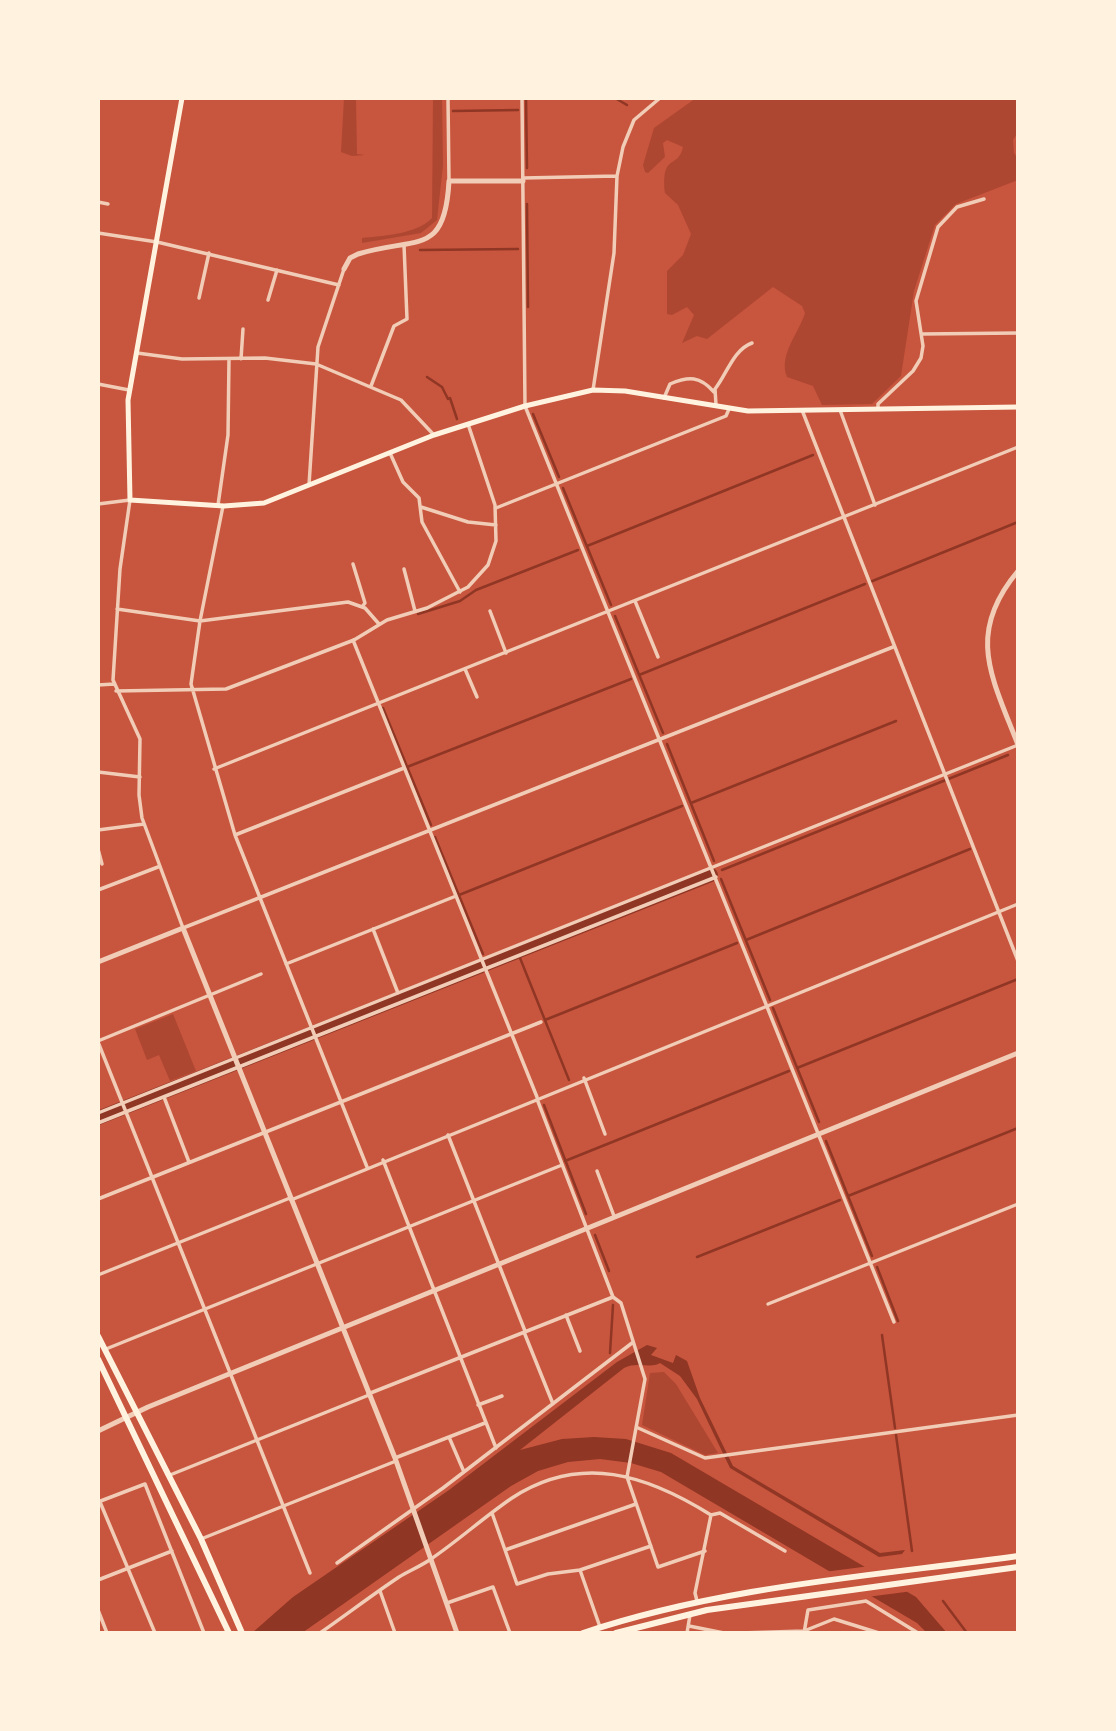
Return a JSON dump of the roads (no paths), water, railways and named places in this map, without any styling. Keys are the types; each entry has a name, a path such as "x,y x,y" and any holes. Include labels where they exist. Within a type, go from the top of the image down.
{"main road":[{"path":"182,98 130,390 126,424 130,500 220,506 264,503 310,487 434,435 525,406 593,390 617,390 729,409 1018,407"},
{"path":"98,1336 170,1475 242,1633"},
{"path":"98,1359 229,1633"},
{"path":"583,1633 697,1601 1018,1556"},
{"path":"616,1633 690,1613 1018,1567"}],"street":[{"path":"310,487 307,481 319,342 344,269 350,258 358,254 429,238 440,229 446,217 449,181 448,98"},
{"path":"522,98 525,406 894,1322"},
{"path":"593,390 614,253 617,176 622,147 634,120 660,98"},
{"path":"449,181 617,176"},
{"path":"878,409 878,404 919,363 923,352 916,301 934,233 957,207 984,199"},
{"path":"98,202 108,204"},
{"path":"98,233 209,253 339,285"},
{"path":"372,386 394,326 407,319 404,243"},
{"path":"199,298 209,253"},
{"path":"268,300 277,270"},
{"path":"241,359 243,330"},
{"path":"921,334 1018,333"},
{"path":"714,392 738,352 752,343"},
{"path":"136,352 182,359 241,359 316,364 372,386 404,403 434,435"},
{"path":"229,359 228,435 220,506 200,621 193,689 235,835 367,1167"},
{"path":"664,398 670,384 692,377 704,382 714,392 716,407"},
{"path":"98,384 130,390"},
{"path":"496,508 726,416 729,409"},
{"path":"802,410 842,518 1018,961"},
{"path":"840,410 875,505"},
{"path":"116,691 226,689 352,640 379,624 460,592 482,573 492,556 496,525 496,508 468,424"},
{"path":"214,769 1018,447"},
{"path":"390,453 403,482 419,498 422,522 460,592"},
{"path":"98,504 130,500 117,609 114,684 140,739 139,803 144,824 396,1460 457,1633"},
{"path":"421,506 461,520 496,525"},
{"path":"353,564 365,603 362,607"},
{"path":"404,569 415,612"},
{"path":"98,1123 125,1108 589,923 713,869 945,778 1018,745 990,672 986,651 993,608 1018,571"},
{"path":"635,601 658,657"},
{"path":"117,609 200,621 348,603 362,607 379,624"},
{"path":"490,611 506,653"},
{"path":"352,640 512,1034 613,1297 621,1303 632,1343 643,1369 645,1379 627,1477 658,1567 705,1551"},
{"path":"98,962 261,900 893,647"},
{"path":"465,669 477,698"},
{"path":"98,685 114,684"},
{"path":"235,835 404,768"},
{"path":"98,772 140,778"},
{"path":"98,830 144,824"},
{"path":"98,849 102,863"},
{"path":"98,890 159,867"},
{"path":"98,1113 164,1097 398,993 453,977 589,923 716,877"},
{"path":"286,964 456,896"},
{"path":"98,1275 1018,904"},
{"path":"373,929 398,993"},
{"path":"261,974 98,1041 310,1573"},
{"path":"98,1199 541,1022"},
{"path":"98,1431 230,1374 499,1267 614,1216 1018,1053"},
{"path":"584,1079 606,1134"},
{"path":"164,1097 189,1162"},
{"path":"448,1135 553,1404"},
{"path":"383,1160 496,1448"},
{"path":"106,1349 562,1165"},
{"path":"597,1171 614,1216"},
{"path":"768,1304 1018,1204"},
{"path":"170,1475 613,1297"},
{"path":"566,1315 580,1351"},
{"path":"337,1563 464,1472 632,1343"},
{"path":"478,1405 502,1396"},
{"path":"636,1427 705,1458 1018,1415"},
{"path":"201,1539 485,1423"},
{"path":"449,1437 464,1472"},
{"path":"320,1633 432,1559 522,1492 556,1479 596,1471 659,1485 711,1515 720,1513 785,1551"},
{"path":"155,1633 130,1568 99,1502 145,1484 204,1633"},
{"path":"505,1550 636,1504"},
{"path":"492,1512 517,1584 548,1574 580,1570 651,1546"},
{"path":"697,1601 695,1593 711,1515"},
{"path":"98,1580 172,1551"},
{"path":"580,1570 600,1627"},
{"path":"447,1603 494,1587 510,1633"},
{"path":"380,1591 395,1633"},
{"path":"804,1632 807,1610 866,1601 918,1633"},
{"path":"98,1611 107,1633"},
{"path":"687,1633 690,1613"},
{"path":"740,1633 804,1632 834,1619 880,1633"},
{"path":"689,1626 724,1633"}],"waterway":[{"path":"526,98 527,168"},
{"path":"615,98 627,105"},
{"path":"453,111 518,110"},
{"path":"527,204 528,307"},
{"path":"420,250 518,249"},
{"path":"427,377 442,387 448,399 450,398 457,419"},
{"path":"533,414 559,477"},
{"path":"587,546 813,455"},
{"path":"563,488 611,605"},
{"path":"870,582 1018,522"},
{"path":"418,614 460,601 476,590 578,550"},
{"path":"639,675 865,584"},
{"path":"615,616 663,733"},
{"path":"407,767 631,679"},
{"path":"383,708 431,825"},
{"path":"691,803 896,721"},
{"path":"667,744 714,861"},
{"path":"722,870 1008,755"},
{"path":"459,895 682,806"},
{"path":"435,837 483,954"},
{"path":"746,940 970,849"},
{"path":"98,1118 711,875"},
{"path":"721,879 770,1000"},
{"path":"545,1020 737,943"},
{"path":"520,958 569,1080"},
{"path":"797,1068 1018,979"},
{"path":"773,1008 819,1122"},
{"path":"565,1161 789,1071"},
{"path":"544,1105 586,1214"},
{"path":"848,1196 1018,1128"},
{"path":"826,1141 872,1256"},
{"path":"697,1257 840,1200"},
{"path":"595,1235 609,1271"},
{"path":"877,1267 898,1321"},
{"path":"610,1353 613,1305"},
{"path":"882,1335 895,1428"},
{"path":"896,1435 912,1551"},
{"path":"943,1601 967,1633"}]}
